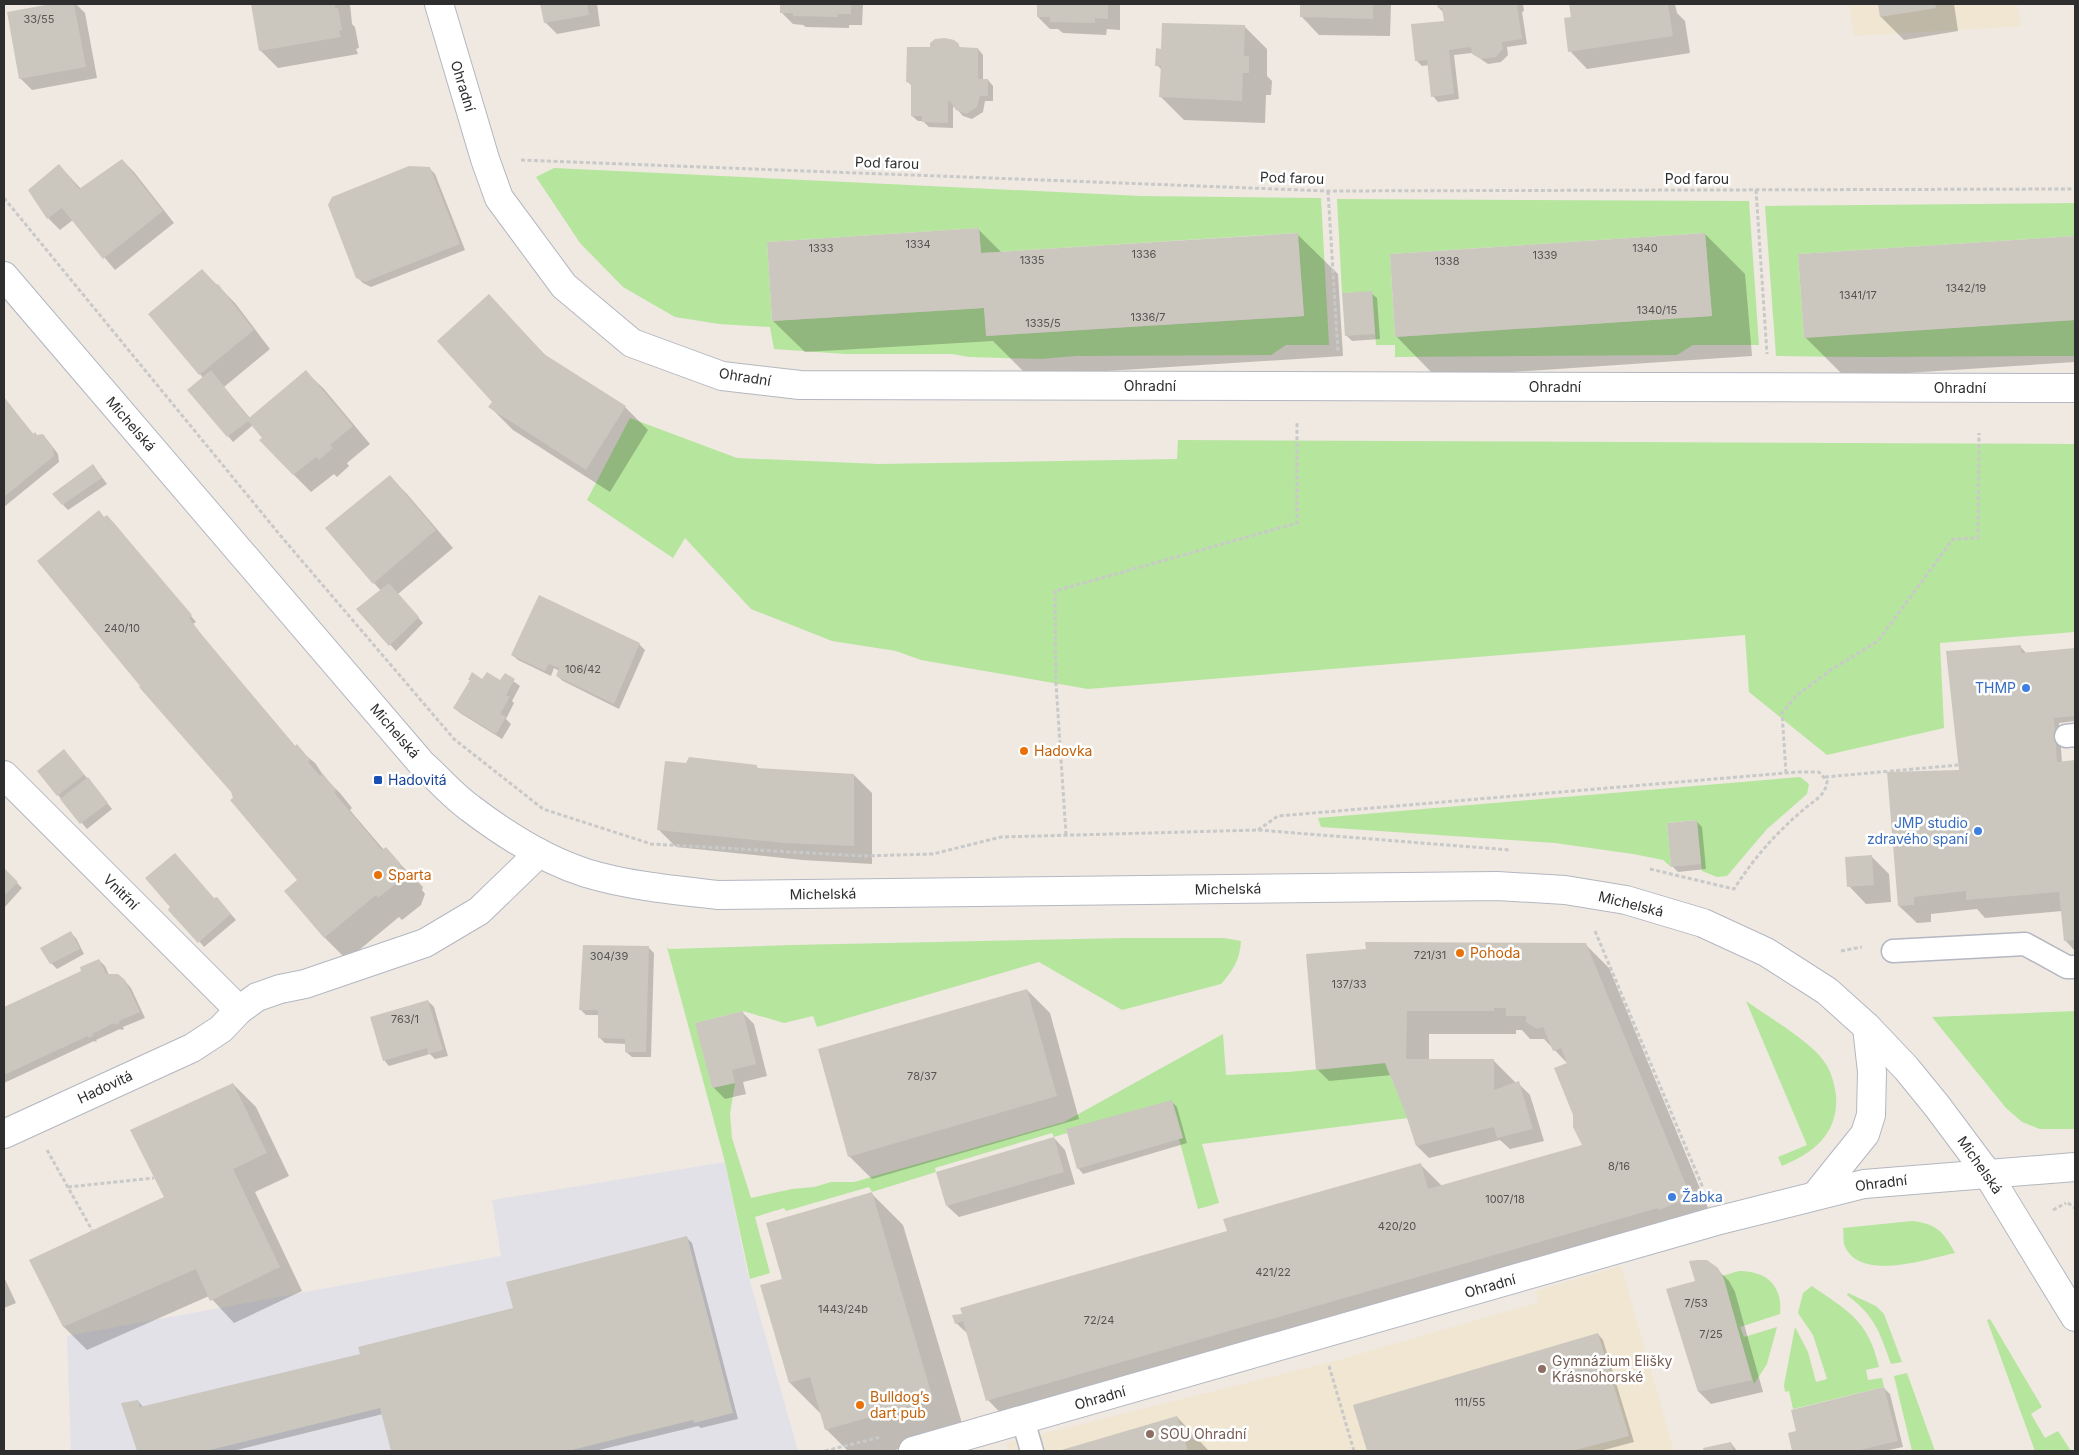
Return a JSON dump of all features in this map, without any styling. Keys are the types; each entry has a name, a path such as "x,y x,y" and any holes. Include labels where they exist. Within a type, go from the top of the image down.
{"street":[{"name":"Ohradní","path":"439,4 485,159 499,198 564,286 632,343 722,376 800,385 2075,388"},
{"name":"Michelská","path":"4,276 422,764 468,807 539,853 585,872 627,884 718,895 1497,886 1565,890 1626,900 1703,923 1766,952 1827,991 1867,1027 1931,1098 1987,1173 2075,1317"},
{"name":"Vnitřní","path":"4,775 239,1010"},
{"name":"Hadovitá","path":"4,1134 192,1048 221,1029 239,1010 257,997 280,989 305,984 424,943 479,911 539,853"},
{"path":"1816,1195 1865,1134 1871,1115 1872,1072 1867,1027"},
{"name":"Ohradní","path":"913,1451 1778,1204 1864,1184 2075,1166"}],"lane":[{"path":"1893,951 2025,944 2068,968 2075,967"},
{"path":"1023,1420 1032,1451"}],"path":[{"name":"Pod farou","path":"519,160 1328,191 2075,189"},
{"path":"1756,190 1770,388"},
{"path":"1328,191 1336,284 1340,387"},
{"path":"4,198 273,527 454,739 543,809 651,844 863,856 933,854 1001,837 1258,830 1278,816 1786,773 1819,772 1827,781 1827,786 1822,796 1776,835 1752,861 1734,889"},
{"path":"1066,835 1056,683 1055,591 1297,523 1297,423"},
{"path":"1786,773 1782,713 1796,696 1832,669 1878,641 1953,539 1978,538 1979,433"},
{"path":"1825,777 1958,765"},
{"path":"1595,931 1704,1190"},
{"path":"46,1149 92,1230"},
{"path":"68,1187 154,1178"},
{"path":"2053,1210 2068,1202"},
{"path":"1320,1334 1354,1451"}],"shaded area":[{"path":"1849,4 2017,4 2021,26 1854,36"},
{"path":"725,1162 746,1267 798,1451 71,1451 67,1336 501,1256 492,1200"},
{"path":"1621,1266 1674,1451 1009,1451 1006,1443 1339,1360 1539,1302 1536,1291"}],"green space":[{"path":"554,168 1141,196 1321,198 1329,345 1286,345 1271,355 1076,356 1040,359 969,357 952,354 845,354 774,349 770,327 719,324 675,317 623,287 580,243 536,177","holes":["979,228 981,253 1297,233 1304,316 987,336 984,308 772,321 767,242"]},
{"path":"1337,199 1749,201 1759,345 1693,345 1677,355 1395,357 1395,345 1376,345 1372,292 1342,293","holes":["1705,233 1712,316 1395,337 1390,254"]},
{"path":"2075,203 2075,236 1798,254 1804,337 2075,320 2075,356 1776,356 1765,206"},
{"path":"630,418 737,458 879,464 1177,459 1178,440 2075,444 2075,632 1940,643 1944,728 1827,755 1749,692 1745,635 1088,689 921,660 896,651 832,641 751,609 685,538 673,558 587,500"},
{"path":"1800,777 1809,784 1807,794 1767,829 1727,876 1717,877 1702,871 1696,820 1667,823 1671,867 1663,860 1555,843 1321,827 1318,818"},
{"path":"1128,938 1224,938 1241,941 1235,964 1221,984 1122,1010 1039,962 817,1027 813,1016 784,1023 743,1011 696,1023 712,1088 735,1083 730,1114 732,1138 751,1198 792,1189 814,1187 831,1182 854,1182 1064,1122 1223,1034 1226,1075 1288,1072 1385,1063 1408,1118 1202,1144 1219,1203 1198,1209 1179,1139 1182,1138 1066,1129 1067,1133 1054,1137 1052,1133 935,1168 936,1172 872,1192 869,1187 786,1211 784,1208 755,1217 770,1273 750,1279 725,1162 667,947 669,949"},
{"path":"1746,1001 1808,1044 1823,1060 1832,1076 1834,1085 1836,1108 1829,1131 1814,1148 1794,1161 1782,1166 1778,1157 1807,1145"},
{"path":"2075,1011 2075,1129 2040,1129 2022,1122 2006,1108 1932,1017"},
{"path":"1912,1221 1928,1224 1938,1230 1947,1239 1955,1253 1911,1263 1878,1266 1863,1263 1852,1256 1844,1244 1843,1228"},
{"path":"1739,1271 1765,1277 1771,1282 1779,1295 1780,1314 1740,1327 1744,1337 1777,1327 1767,1364 1754,1384 1722,1276"},
{"path":"1812,1286 1847,1311 1863,1328 1869,1338 1879,1367 1866,1370 1868,1380 1882,1378 1884,1387 1793,1409 1789,1391 1785,1392 1784,1385 1795,1327 1808,1352 1816,1382 1827,1379 1813,1335 1798,1313 1803,1293"},
{"path":"1848,1293 1876,1306 1884,1314 1902,1362 1891,1364 1875,1326 1864,1310 1847,1295"},
{"path":"1990,1319 2042,1407 2031,1414 2045,1438 2058,1431 2071,1451 2035,1451 1987,1320"},
{"path":"1907,1373 1935,1451 1912,1451 1894,1376"}],"building":[{"path":"51,4 74,4 86,67 19,79 7,12"},
{"path":"251,4 335,4 335,8 338,8 342,30 339,31 341,37 259,51"},
{"path":"540,4 587,4 589,15 544,23"},
{"path":"780,4 851,4 851,14 838,14 838,17 793,16 793,13 780,13"},
{"path":"1037,4 1108,4 1108,19 1095,18 1095,23 1050,22 1050,17 1037,17"},
{"path":"1300,4 1373,4 1373,19 1300,17"},
{"path":"1437,4 1519,4 1517,6 1522,39 1502,42 1503,49 1496,57 1481,59 1472,54 1471,47 1449,50 1454,94 1431,97 1427,60 1415,61 1411,24 1444,21 1442,8 1438,8"},
{"path":"1569,4 1668,4 1673,36 1568,52 1564,18 1571,17"},
{"path":"1878,4 1935,4 1936,8 1880,17"},
{"path":"1162,23 1245,25 1244,56 1249,56 1249,73 1243,73 1242,101 1159,97 1161,66 1155,66 1156,48 1161,49"},
{"path":"945,38 954,40 959,44 959,47 978,48 978,79 988,79 988,96 980,96 977,107 966,114 956,110 950,101 948,102 948,123 922,122 922,116 911,116 911,83 906,82 907,47 930,47 930,43 935,39"},
{"path":"122,159 163,211 103,259 62,208 47,219 28,190 59,164 79,189"},
{"path":"409,166 430,167 460,244 365,282 356,278 328,205 332,197"},
{"path":"979,228 981,253 1298,233 1304,316 986,336 984,308 772,321 767,242"},
{"path":"1705,233 1712,316 1395,337 1390,254"},
{"path":"2075,236 2075,320 1804,338 1798,254"},
{"path":"202,269 216,285 218,284 254,330 199,375 148,314"},
{"path":"1372,291 1375,334 1345,336 1342,293"},
{"path":"489,294 544,354 626,406 586,470 488,407 492,402 437,341"},
{"path":"211,370 249,418 306,370 353,426 330,445 333,448 319,460 316,457 293,475 259,440 262,438 248,421 227,437 187,390"},
{"path":"4,397 33,434 35,432 37,435 43,434 53,448 54,456 4,497"},
{"path":"93,464 102,478 62,505 52,494"},
{"path":"390,475 436,530 373,584 325,528"},
{"path":"99,510 104,517 107,515 192,615 189,618 202,635 295,746 297,744 310,760 308,762 320,776 323,774 336,790 334,792 337,796 382,850 386,847 400,863 402,874 398,882 378,898 376,895 324,938 284,891 297,880 230,800 233,798 231,792 139,687 37,561"},
{"path":"389,583 419,617 389,646 356,609"},
{"path":"539,595 640,643 614,704 556,676 559,668 549,664 545,671 511,655"},
{"path":"2021,645 2021,653 2075,648 2075,716 2054,718 2057,762 2075,760 2075,940 2064,941 2059,892 1966,900 1966,891 1914,897 1914,905 1898,906 1887,772 1959,770 1946,651"},
{"path":"472,672 482,679 487,672 500,680 505,673 515,679 506,695 510,697 500,714 506,717 496,734 453,708 470,680 468,680"},
{"path":"64,749 84,775 57,796 37,771"},
{"path":"689,757 757,765 756,768 854,774 854,846 784,843 657,830 665,761 686,763"},
{"path":"88,777 108,803 80,824 60,799"},
{"path":"1697,820 1701,864 1671,867 1667,823"},
{"path":"175,853 214,898 217,897 231,914 198,943 168,910 171,904 169,906 145,878"},
{"path":"1872,855 1874,885 1847,887 1845,857"},
{"path":"4,868 18,882 4,896"},
{"path":"71,931 80,949 50,964 40,948"},
{"path":"1365,942 1586,943 1691,1197 1659,1210 1658,1208 986,1401 963,1321 955,1324 952,1315 962,1314 960,1308 1227,1231 1223,1219 1421,1163 1428,1189 1582,1145 1573,1127 1573,1115 1554,1068 1567,1063 1561,1048 1553,1051 1543,1027 1537,1029 1526,1022 1526,1016 1506,1016 1506,1008 1494,1008 1494,1011 1407,1011 1406,1059 1494,1059 1494,1090 1519,1081 1533,1129 1497,1138 1494,1127 1416,1146 1405,1112 1385,1063 1316,1070 1306,954 1366,949"},
{"path":"583,945 649,946 646,1052 625,1052 625,1039 598,1038 598,1010 579,1010"},
{"path":"99,959 106,974 118,974 125,980 140,1012 119,1021 120,1023 115,1025 114,1023 92,1034 93,1036 88,1038 88,1036 4,1075 4,1007 81,971 80,967"},
{"path":"1027,989 1057,1096 848,1157 818,1049"},
{"path":"428,1000 443,1050 428,1054 427,1048 383,1061 370,1017"},
{"path":"743,1011 756,1064 732,1070 735,1083 712,1088 695,1023"},
{"path":"233,1083 267,1153 233,1169 280,1267 210,1301 196,1269 63,1327 29,1260 164,1197 130,1130"},
{"path":"1172,1100 1183,1138 1077,1169 1066,1129"},
{"path":"1054,1137 1064,1172 946,1206 936,1172"},
{"path":"872,1192 933,1399 825,1430 810,1377 789,1383 760,1285 782,1279 766,1223"},
{"path":"687,1236 733,1413 694,1423 693,1420 568,1451 391,1451 380,1408 206,1451 137,1451 121,1403 138,1400 140,1407 360,1354 358,1347 513,1308 506,1282"},
{"path":"1707,1260 1718,1268 1724,1279 1752,1380 1698,1392 1666,1289 1695,1281 1689,1261"},
{"name":"Gymnázium Elišky Krásnohorské","path":"1598,1333 1629,1436 1572,1451 1367,1451 1353,1405"},
{"path":"1884,1387 1898,1441 1856,1451 1792,1451 1788,1433 1796,1431 1791,1410"},
{"name":"SOU Ohradní","path":"1177,1416 1188,1451 1058,1451"},
{"path":"1731,1442 1733,1451 1704,1451 1703,1448"}],"place":[{"name":"THMP","path":"2026,688"},
{"name":"Hadovka","path":"1024,751"},
{"name":"Hadovitá","path":"378,780"},
{"name":"JMP studio zdravého spaní","path":"1978,831"},
{"name":"Sparta","path":"378,875"},
{"name":"Pohoda","path":"1460,953"},
{"name":"Žabka","path":"1672,1197"},
{"name":"Gymnázium Elišky Krásnohorské","path":"1542,1369"},
{"name":"Bulldog’s dart pub","path":"860,1405"},
{"name":"SOU Ohradní","path":"1150,1434"}]}
